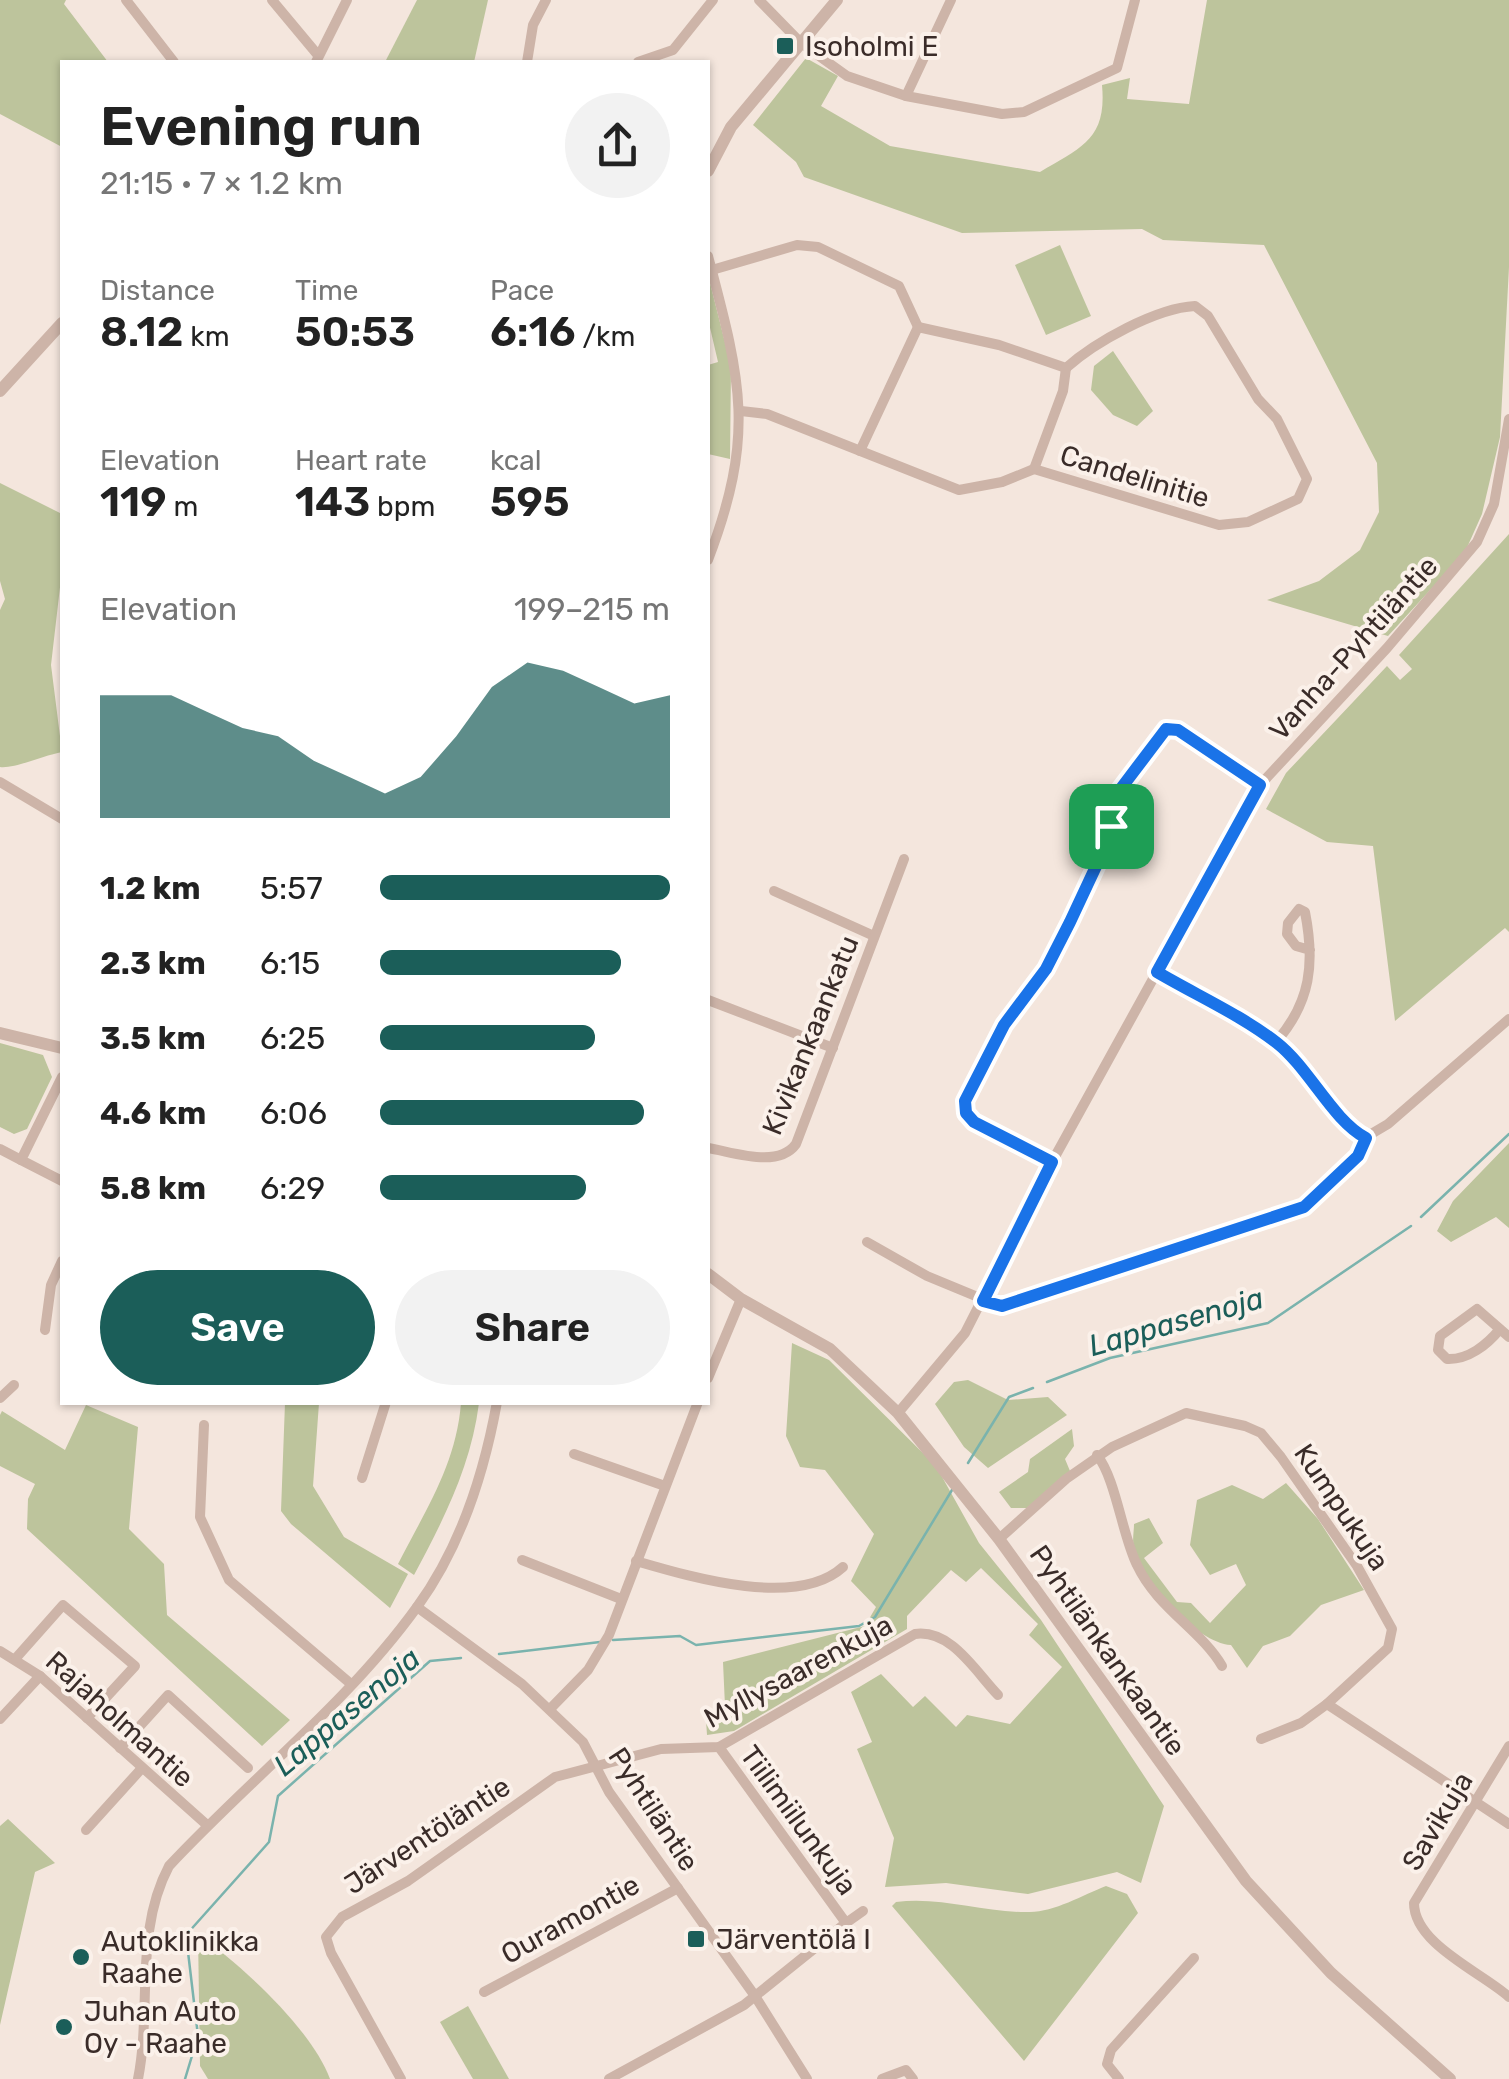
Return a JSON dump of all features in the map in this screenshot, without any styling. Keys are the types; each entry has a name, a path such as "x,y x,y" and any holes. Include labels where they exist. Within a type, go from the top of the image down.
{"street":[{"path":"126,0 172,60"},
{"path":"272,0 316,58 347,0"},
{"path":"527,60 533,25 546,0"},
{"path":"644,60 673,50 713,0"},
{"path":"760,0 801,43 847,76 906,96 1013,115 1116,68 1135,0"},
{"path":"710,167 731,128 837,0"},
{"path":"906,96 950,0"},
{"path":"710,262 797,246 818,247 898,286 918,327"},
{"path":"710,266 738,372 741,410 732,492 710,550"},
{"name":"Candelinitie","path":"741,410 767,414 959,490 989,486 1034,470 1219,525 1248,522 1298,499 1307,479 1297,454 1208,316 1195,306 1169,308 1082,354 1066,368"},
{"path":"0,391 60,325"},
{"path":"918,327 998,345 1066,368 1063,391 1034,470"},
{"path":"860,451 918,327"},
{"name":"Vanha-Pyhtiläntie","path":"898,1413 943,1364 983,1301 1052,1162 1260,785 1392,642 1477,542 1494,504 1509,418"},
{"path":"1052,1162 974,1122 966,1113 965,1101 1004,1025 1046,969 1070,922 1106,845 1116,795 1157,736 1172,728 1260,785"},
{"path":"0,782 60,819"},
{"name":"Kivikankaankatu","path":"710,1148 768,1157 790,1152 904,859"},
{"path":"774,891 874,936"},
{"path":"1276,1042 1304,1003 1310,950"},
{"path":"1157,972 1276,1042 1314,1080 1355,1132 1366,1138"},
{"path":"710,1001 833,1048"},
{"path":"867,1242 983,1301 1002,1306 1304,1207 1358,1156 1366,1138 1388,1124 1509,1019"},
{"path":"0,1033 60,1048"},
{"path":"21,1160 60,1081"},
{"path":"0,1149 60,1181"},
{"path":"45,1330 51,1285 60,1265"},
{"name":"Pyhtilänkankaantie","path":"710,1276 741,1299 830,1349 898,1413 1000,1539 1200,1822 1272,1913 1330,1973 1450,2079"},
{"path":"710,1369 741,1299"},
{"path":"1477,1308 1504,1333 1461,1358 1447,1359 1438,1350 1440,1336 1477,1308"},
{"path":"0,1398 14,1385"},
{"path":"362,1478 385,1405"},
{"path":"138,2079 147,2016 148,1924 155,1891 168,1866 351,1684 417,1607 466,1514 497,1405"},
{"path":"551,1708 599,1654 697,1405"},
{"name":"Kumpukuja","path":"1000,1539 1097,1455 1186,1413 1245,1426 1270,1442 1348,1551 1392,1629 1388,1648 1327,1704 1301,1723 1261,1739"},
{"path":"204,1425 200,1517 229,1580 351,1684"},
{"path":"574,1454 665,1486"},
{"path":"1097,1455 1138,1568 1176,1619 1214,1652 1222,1666"},
{"path":"522,1560 621,1599"},
{"path":"636,1561 686,1576 772,1588 814,1586 843,1567"},
{"path":"16,1658 64,1605 135,1666 87,1718"},
{"name":"Pyhtiläntie","path":"417,1607 551,1708 584,1742 609,1792 754,1996 807,2079"},
{"name":"Myllysaarenkuja","path":"595,1763 661,1749 718,1746 915,1634 928,1632 945,1638 998,1695"},
{"name":"Rajaholmantie","path":"0,1651 40,1676 207,1825"},
{"path":"0,1719 40,1676"},
{"path":"120,1748 168,1696 248,1768"},
{"path":"1327,1704 1509,1824"},
{"name":"Tiilimiilunkuja","path":"718,1746 846,1923 754,1996"},
{"name":"Savikuja","path":"1506,1994 1426,1934 1414,1914 1414,1903 1509,1746"},
{"name":"Järventöläntie","path":"401,2079 331,1954 326,1936 342,1917 408,1881 555,1776 595,1763"},
{"path":"86,1830 142,1768"},
{"name":"Ouramontie","path":"484,1992 678,1888"},
{"path":"846,1923 863,1911"},
{"path":"1119,2079 1106,2064 1111,2050 1194,1958"},
{"path":"1506,1994 1509,1978"},
{"path":"609,2079 754,1996"},
{"path":"882,2079 906,2070 913,2079"}],"green space":[{"path":"0,0 66,0 64,4 106,60 60,60 60,146 0,114"},
{"path":"417,0 488,0 474,60 386,60"},
{"path":"1207,0 1509,0 1509,267 1500,437 1482,514 1465,552 1388,636 1267,600 1319,581 1360,550 1379,512 1377,463 1264,245 1163,240 1142,229 962,233 804,177 796,162 753,125 806,58 838,76 821,106 890,146 1040,172 1079,148 1096,130 1102,85 1130,78 1127,99 1189,104"},
{"path":"1060,245 1091,316 1046,335 1015,265"},
{"path":"710,283 731,366 730,459 710,454 710,364 718,362 710,328"},
{"path":"1113,351 1153,411 1137,426 1113,415 1091,390 1094,366"},
{"path":"0,483 60,513 60,587 51,665 60,753 6,767 0,767 0,610 5,599 0,581"},
{"path":"1509,534 1509,932 1505,928 1395,1021 1373,846 1327,842 1266,809 1286,773 1387,666 1400,680 1412,669 1399,655"},
{"path":"0,1043 43,1055 52,1077 27,1129 14,1134 0,1127"},
{"path":"1509,1143 1509,1228 1496,1217 1451,1242 1437,1231 1453,1201"},
{"path":"792,1343 829,1360 936,1466 979,1543 1041,1620 1164,1806 1141,1883 1117,1872 1028,1894 946,1883 885,1887 894,1838 857,1749 872,1742 851,1692 881,1674 913,1707 925,1696 956,1727 967,1715 1010,1724 1062,1667 1029,1635 1038,1624 981,1568 966,1582 951,1570 907,1616 907,1629 734,1731 707,1735 706,1720 725,1706 723,1662 865,1626 876,1607 851,1581 874,1534 825,1470 800,1467 786,1436"},
{"path":"968,1380 1008,1400 1048,1397 1067,1415 988,1468 964,1447 935,1404 954,1382"},
{"path":"86,1405 138,1427 129,1529 164,1564 167,1615 290,1720 262,1746 27,1529 28,1499 35,1484 0,1466 0,1415 2,1411 65,1450"},
{"path":"285,1405 319,1405 313,1486 344,1537 408,1574 390,1608 291,1524 281,1511"},
{"path":"461,1405 479,1405 463,1470 414,1575 398,1564 446,1467"},
{"path":"1072,1429 1074,1446 1065,1459 1070,1471 1027,1508 1011,1508 999,1492 1028,1472 1030,1459"},
{"path":"1286,1483 1318,1519 1364,1590 1321,1605 1290,1636 1263,1646 1247,1668 1231,1645 1202,1634 1159,1593 1139,1562 1134,1548 1134,1524 1149,1518 1163,1543 1144,1558 1177,1602 1191,1603 1210,1623 1246,1585 1236,1564 1210,1575 1190,1545 1197,1500 1232,1485 1263,1499"},
{"path":"8,1819 55,1863 35,1872 0,2025 0,1826"},
{"path":"1106,1886 1127,1894 1138,1913 1024,2061 892,1906 896,1902 929,1901 1013,1912 1039,1911"},
{"path":"198,1934 254,1980 291,2019 321,2059 330,2079 208,2079 200,2066"},
{"path":"468,2006 509,2079 473,2079 440,2022"}],"waterway":[{"name":"Lappasenoja","path":"1421,1217 1509,1134"},
{"name":"Lappasenoja","path":"1047,1382 1110,1358 1268,1323 1411,1226"},
{"name":"Lappasenoja","path":"968,1463 1009,1397 1033,1388"},
{"name":"Lappasenoja","path":"613,1640 680,1636 696,1645 859,1626 875,1617 952,1490"},
{"name":"Lappasenoja","path":"499,1654 600,1642"},
{"name":"Lappasenoja","path":"185,2079 198,2036 186,1935 269,1842 278,1796 430,1661 461,1658"}],"place":[{"name":"Isoholmi E","path":"785,46"},
{"name":"Järventölä I","path":"696,1939"},
{"name":"Autoklinikka Raahe","path":"81,1957"},
{"name":"Juhan Auto Oy - Raahe","path":"64,2027"}],"route":[{"path":"1166,729 1178,730 1260,785 1157,972 1276,1042 1314,1080 1355,1132 1366,1138 1358,1156 1319,1198 1304,1207 1002,1306 983,1301 1052,1162 974,1122 966,1113 965,1101 1004,1025 1046,969 1106,845 1111,826 1116,795 1166,729"}]}
